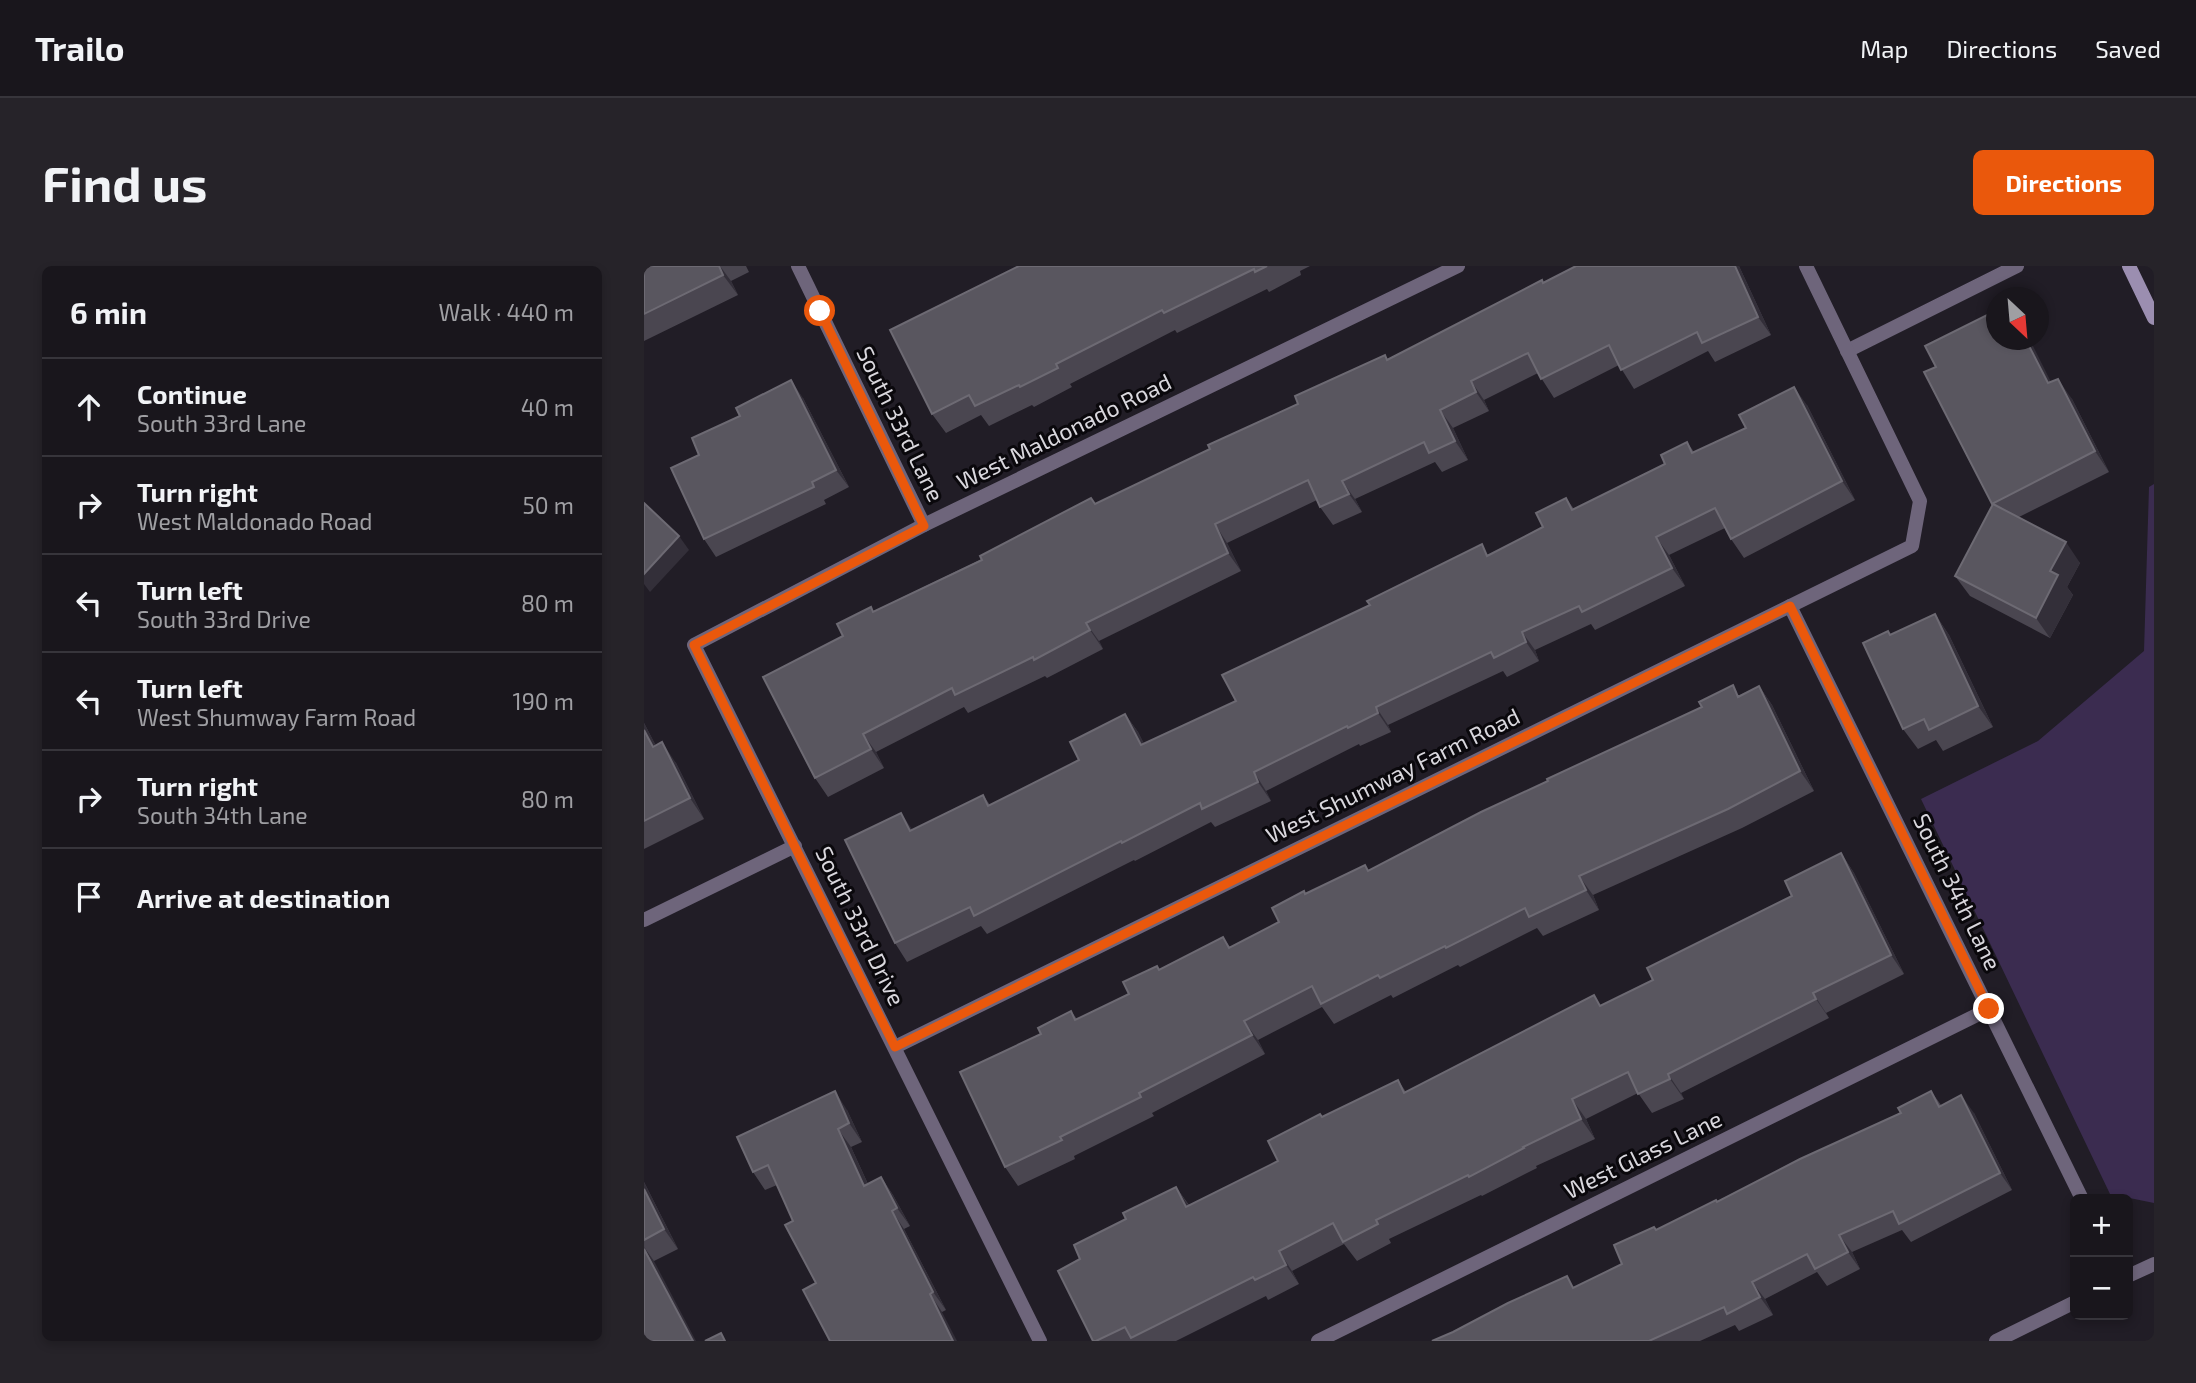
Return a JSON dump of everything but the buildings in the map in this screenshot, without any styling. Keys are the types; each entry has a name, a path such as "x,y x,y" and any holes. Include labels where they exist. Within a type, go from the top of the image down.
{"main road":[{"path":"2129,266 2154,318"}],"street":[{"name":"South 33rd Lane","path":"798,266 924,526"},
{"name":"West Maldonado Road","path":"694,645 924,526 1458,266"},
{"path":"1806,266 1847,351 2017,266"},
{"name":"West Shumway Farm Road","path":"895,1047 1913,546 1920,501 1847,351"},
{"name":"South 34th Lane","path":"1790,606 2080,1194"},
{"name":"South 33rd Drive","path":"694,645 1040,1341"},
{"path":"644,920 795,846"},
{"name":"West Glass Lane","path":"1318,1341 1989,1009"},
{"path":"2133,1274 2154,1264"},
{"path":"1996,1341 2070,1304"}],"shaded area":[{"path":"2154,484 2154,1203 2133,1199 2133,1194 2110,1194 1921,799 2038,741 2144,651 2149,487"}],"route":[{"path":"820,311 924,526 694,645 895,1047 1790,606 1989,1009"}]}
